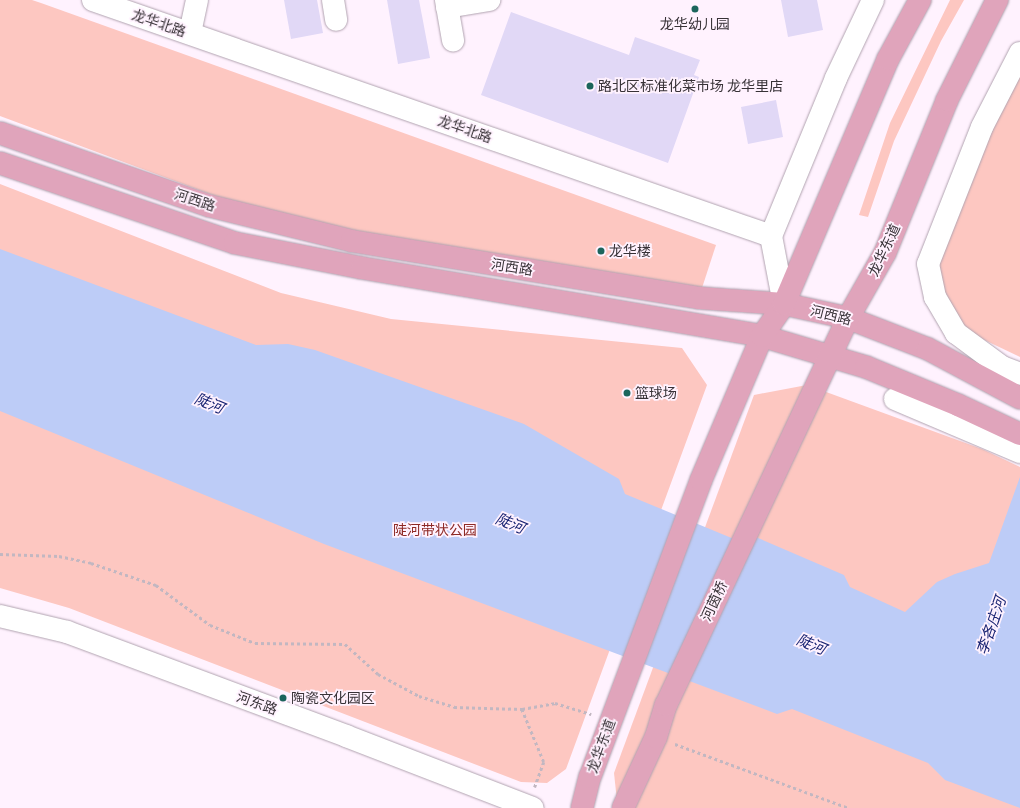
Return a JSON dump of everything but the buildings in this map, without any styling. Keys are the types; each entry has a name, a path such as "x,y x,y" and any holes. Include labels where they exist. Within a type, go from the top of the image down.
{"main road":[{"path":"762,336 784,304 888,59 920,0"},
{"name":"龙华东道","path":"763,498 848,318 885,253 947,100 997,0"},
{"name":"河西路","path":"0,132 210,206 352,241 700,298 784,304 848,318 928,349 1014,395"},
{"name":"河西路","path":"0,163 235,243 362,268 762,336 873,370 958,405 998,433 1020,434"},
{"name":"龙华东道","path":"582,808 590,777 701,480 762,336"},
{"name":"河茵桥","path":"656,737 666,705 763,498"},
{"path":"623,808 656,737"}],"street":[{"name":"龙华北路","path":"92,0 771,236"},
{"path":"190,33 197,0"},
{"path":"453,40 446,4 489,0"},
{"path":"784,304 771,236 836,78 873,0"},
{"path":"1011,371 956,333 935,298 928,264 982,127 1020,53"},
{"path":"896,399 998,433 1020,452"},
{"name":"河东路","path":"0,616 67,632 531,807"}],"path":[{"path":"0,554 59,556 91,563 156,585 210,625 255,643 345,644 378,674 418,696 454,707 522,709 555,703 611,721"},
{"path":"522,709 544,762 531,807"},
{"path":"656,737 781,781 849,808"}],"green space":[{"path":"0,0 32,0 41,3 716,245 702,288 373,239 242,206 0,116"},
{"path":"950,0 964,0 941,41 894,141 868,217 859,215 890,123"},
{"path":"1020,64 1020,357 955,326 937,268 975,167"},
{"name":"陡河带状公园","path":"0,184 281,293 391,319 682,348 707,385 566,769 547,783 521,782 69,608 0,588"},
{"path":"807,385 982,449 1020,467 1020,808 623,808 617,801 614,773 754,395"}],"water":[{"path":"0,249 256,345 288,344 315,350 524,424 619,479 625,494 734,539 751,535 844,575 850,587 905,612 937,582 955,574 989,563 1020,477 1020,808 945,780 928,763 792,709 777,714 324,544 0,411"}],"place":[{"name":"龙华幼儿园","path":"695,9"},
{"name":"路北区标准化菜市场 龙华里店","path":"590,86"},
{"name":"龙华楼","path":"601,251"},
{"name":"篮球场","path":"627,393"},
{"name":"陶瓷文化园区","path":"283,698"}],"water label":[{"name":"陡河","path":"209,404"},
{"name":"陡河","path":"510,524"},
{"name":"李各庄河","path":"992,626"},
{"name":"陡河","path":"811,645"}]}
